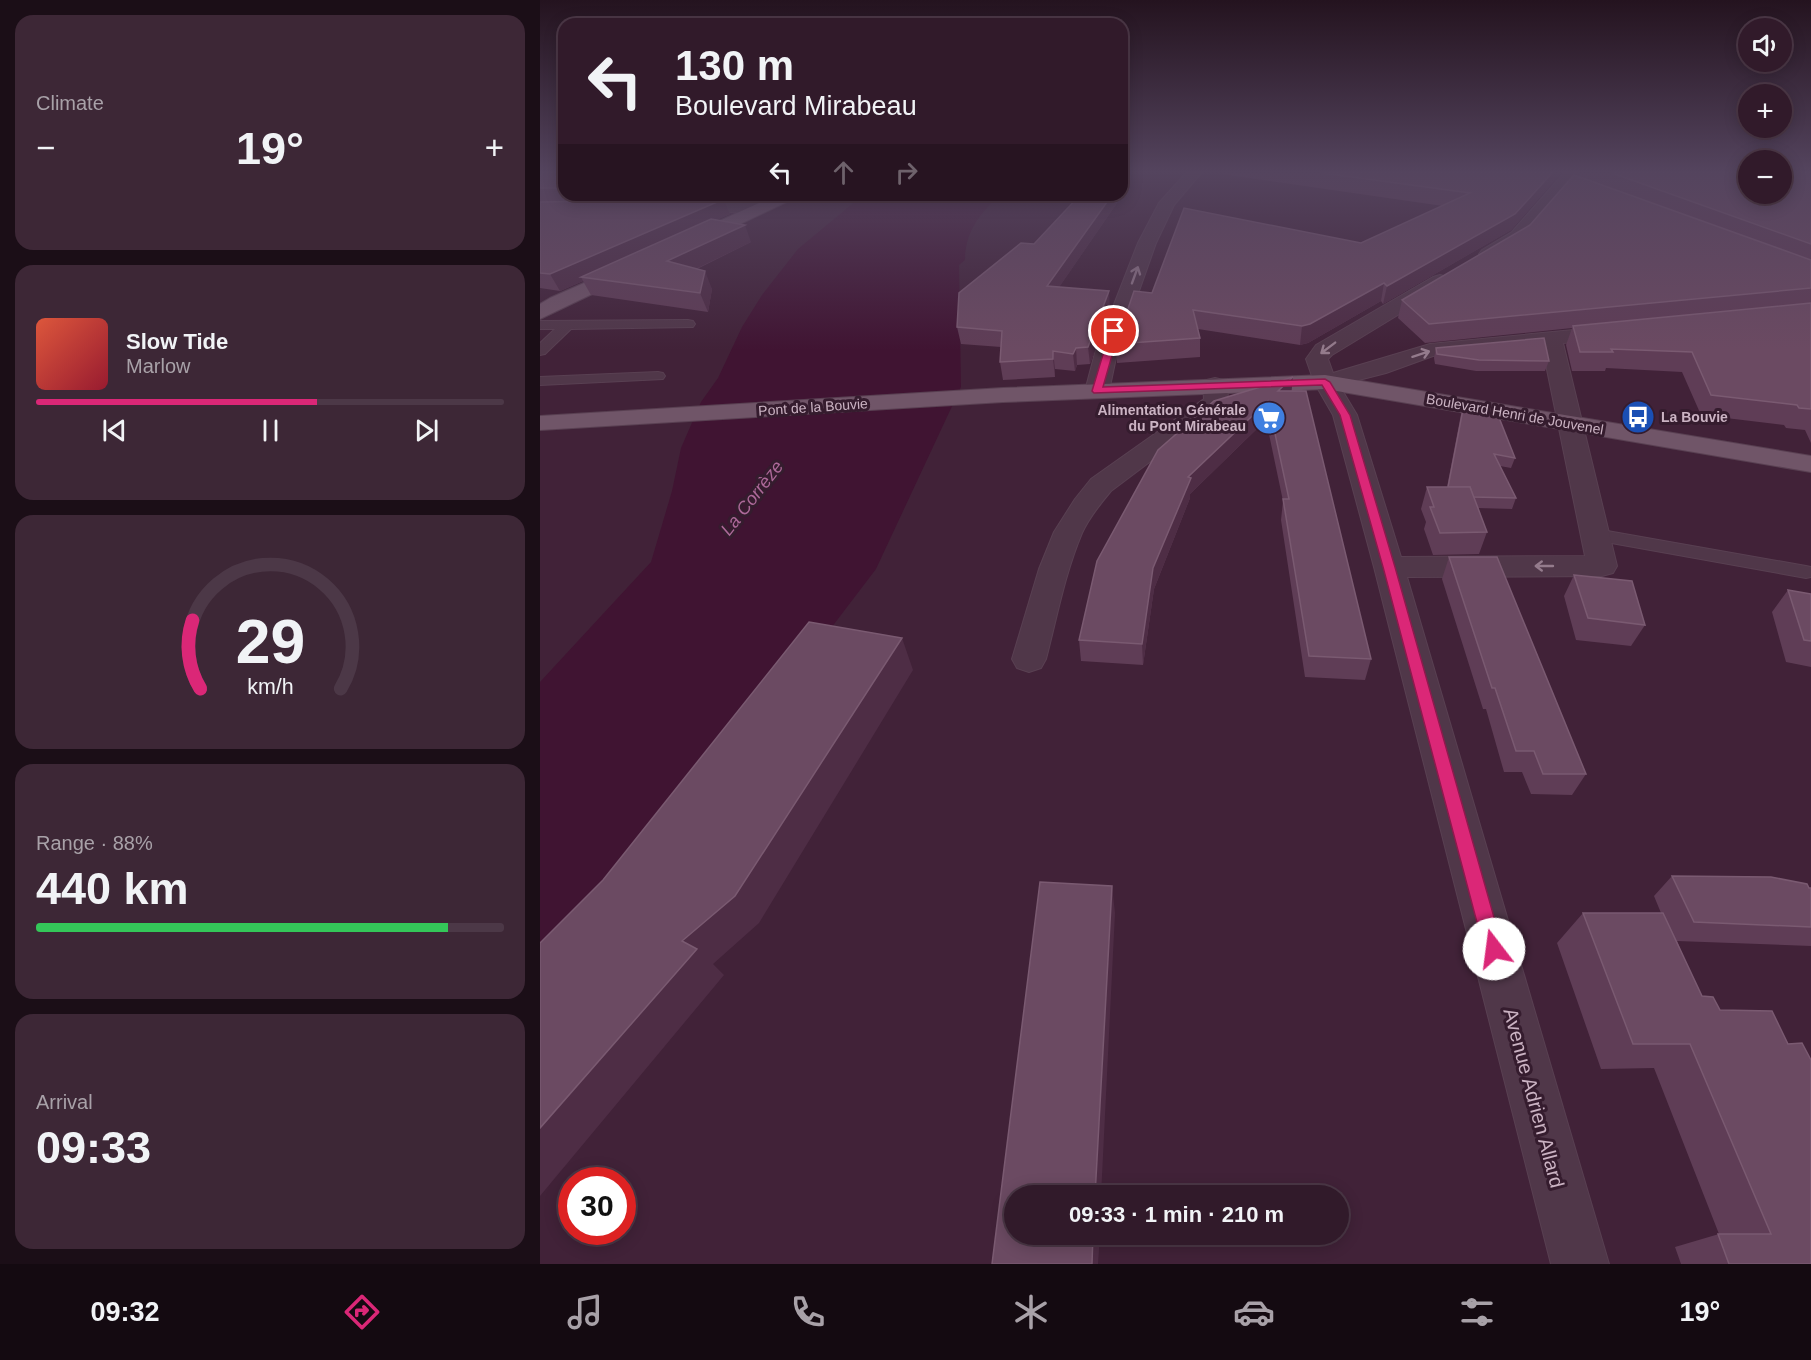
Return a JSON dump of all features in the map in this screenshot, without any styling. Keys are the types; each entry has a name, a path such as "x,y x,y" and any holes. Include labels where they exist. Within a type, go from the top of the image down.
{"main road":[{"path":"678,246 709,232"},
{"path":"546,306 646,261"},
{"name":"Boulevard Henri de Jouvenel","path":"1215,385 1325,382 1811,464"},
{"name":"Pont de la Bouvie","path":"540,423 1004,395 1215,385"}],"street":[{"path":"1097,391 1106,353 1153,232"},
{"path":"1522,232 1463,268 1366,342 1324,350 1317,358 1325,382 1430,350 1633,331"},
{"path":"1389,567 1602,566 1551,338"},
{"path":"1366,342 1390,364"},
{"name":"Avenue Adrien Allard","path":"1325,382 1345,415 1389,567 1580,1264"},
{"path":"1029,659 1054,569 1068,532 1084,505 1101,485 1216,401 1215,385"}],"lane":[{"path":"540,325 688,324"},
{"path":"540,351 567,325"},
{"path":"540,381 658,376"},
{"path":"1596,535 1806,572"}],"water":[{"name":"La Corrèze","path":"818,232 971,232 965,260 959,265 961,387 876,569 717,778 540,989 540,682 651,562 672,491 681,448 701,402 718,378 742,327 762,295 798,249"}],"building":[{"path":"540,232 647,232 550,274 540,273"},
{"path":"682,232 730,232 667,261 705,271 700,293 581,277"},
{"path":"1045,232 1086,232 1047,286 1109,291 1088,347 1076,348 1073,354 1053,351 1053,359 1000,362 1002,331 957,327 959,293 1021,243 1034,244"},
{"path":"1175,232 1305,232 1361,243 1385,232 1483,232 1387,286 1384,283 1310,324 1302,326 1193,310 1200,338 1116,344 1134,291 1152,293"},
{"path":"1518,232 1733,232 1811,260 1811,288 1429,324 1402,300"},
{"path":"1777,232 1811,232 1811,244"},
{"path":"1811,303 1811,409 1799,408 1797,405 1711,395 1692,352 1611,349 1613,352 1580,352 1573,326"},
{"path":"1544,338 1549,361 1479,360 1437,354 1436,348"},
{"path":"1293,377 1278,391 1306,391 1371,659 1309,656 1283,499 1289,499 1268,401 1188,477 1191,478 1153,568 1142,644 1079,640 1097,561 1158,450 1214,401"},
{"path":"1464,404 1496,410 1515,458 1494,454 1516,498 1473,497 1470,487 1448,487"},
{"path":"1427,487 1470,487 1487,532 1440,533 1430,507 1434,507"},
{"path":"1449,557 1497,557 1586,774 1543,774 1534,751 1516,751 1495,688 1492,688"},
{"path":"1574,575 1632,581 1645,625 1588,618"},
{"path":"1788,590 1811,594 1811,641 1804,640"},
{"path":"809,622 902,638 735,896 682,941 697,949 540,1128 540,943 603,880"},
{"path":"1672,876 1771,877 1807,884 1811,888 1811,927 1694,922"},
{"path":"1040,882 1112,886 1096,1185 1004,1185 1004,1245 1093,1245 1092,1264 992,1264"},
{"path":"1583,913 1663,913 1702,996 1713,997 1720,1010 1772,1011 1788,1044 1802,1043 1811,1060 1811,1264 1729,1264 1718,1234 1771,1234 1690,1044 1633,1044"}],"place":[{"name":"La Bouvie","path":"1638,417"},
{"name":"Alimentation Générale du Pont Mirabeau","path":"1269,418"}],"route":[{"path":"1114,331 1097,391 1325,382 1345,415 1494,949"}]}
